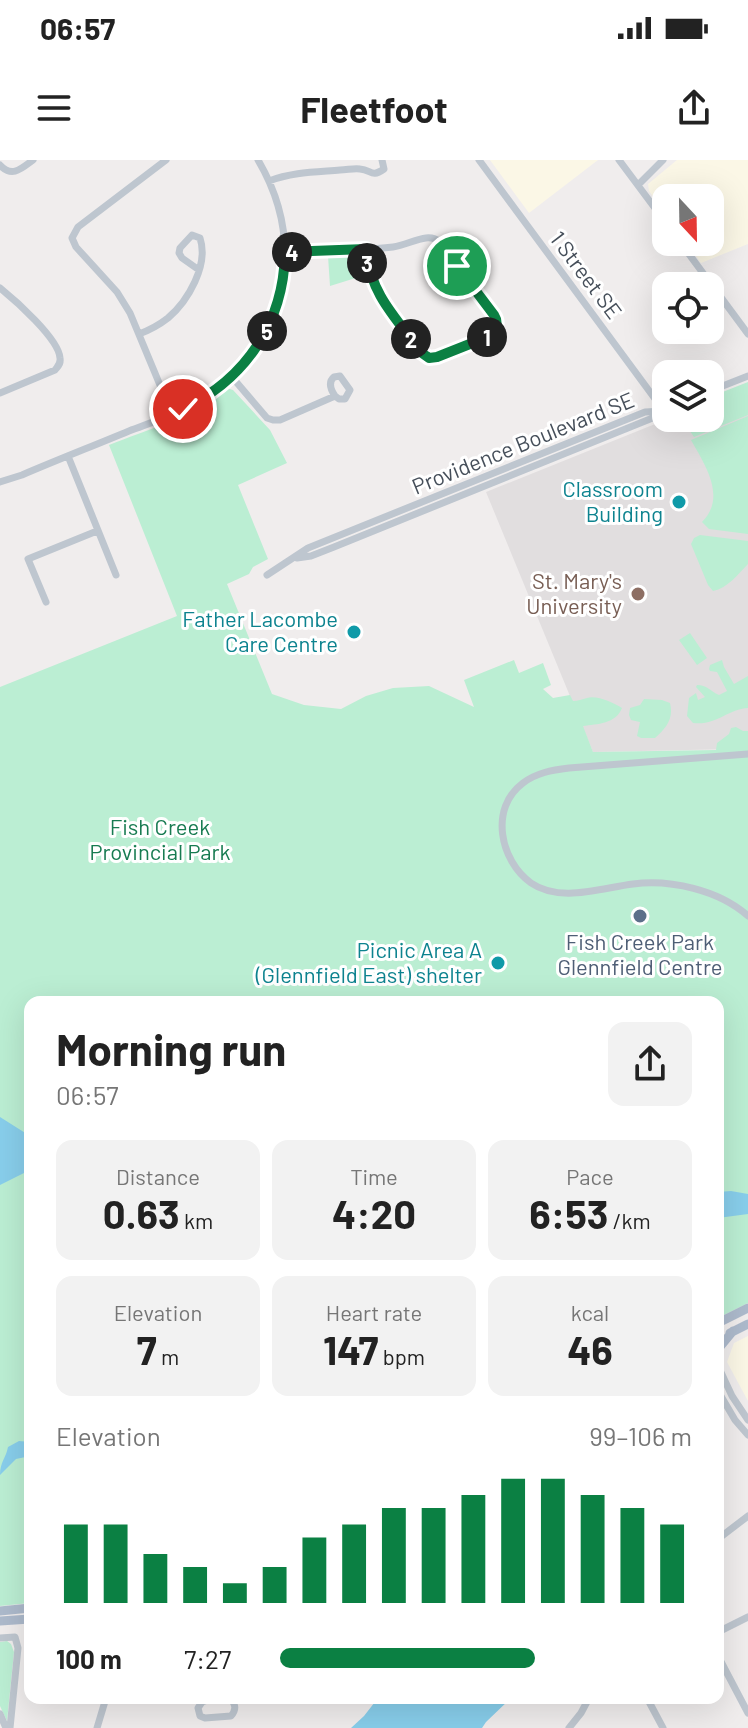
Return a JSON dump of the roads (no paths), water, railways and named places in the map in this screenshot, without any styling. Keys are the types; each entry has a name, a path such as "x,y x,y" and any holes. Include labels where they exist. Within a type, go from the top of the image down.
{"main road":[{"path":"724,1320 748,1308"},
{"path":"724,1336 748,1324"},
{"path":"724,1342 733,1331"},
{"path":"0,1611 24,1609"},
{"path":"0,1621 24,1619"}],"street":[{"path":"0,165 7,172 15,172 33,160"},
{"path":"166,160 78,227 72,238 76,247 117,292 130,313 172,414"},
{"path":"0,482 172,414 204,398 232,377 254,351 272,320 283,281 285,252 282,222 269,181 258,160"},
{"path":"269,181 292,174 363,164 373,174 384,169 382,160"},
{"name":"1 Street SE","path":"479,160 652,393"},
{"path":"619,160 652,204"},
{"path":"638,185 663,160"},
{"path":"139,334 160,324 175,311 187,294 199,270 203,256 202,242 198,236 192,235 179,253 199,270"},
{"path":"285,252 402,246 425,237 437,239 494,315 497,325 494,332 437,357 424,356 378,294 369,272 366,249"},
{"path":"690,256 748,334"},
{"path":"0,288 40,325 61,359 55,370 0,393"},
{"path":"724,385 748,376"},
{"path":"232,377 267,418 273,420 280,420 335,396"},
{"name":"Providence Boulevard SE","path":"267,575 295,558 311,556 334,547 652,418"},
{"path":"68,456 116,575"},
{"path":"46,602 28,559 97,531"},
{"path":"748,754 569,768 541,773 525,781 512,794 505,810 502,834 505,851 514,867 532,884 546,890 567,893 643,883 669,885 712,895 748,916"},
{"path":"724,1379 748,1420"},
{"path":"724,1401 748,1435"},
{"path":"724,1534 748,1516"},
{"path":"724,1629 748,1617"},
{"path":"0,1638 15,1637 18,1648 8,1728"},
{"path":"724,1667 748,1713"},
{"path":"97,1728 104,1704"},
{"path":"201,1704 198,1708 200,1716 205,1718 231,1716 235,1711 234,1704"},
{"path":"569,1728 586,1704"},
{"path":"650,1704 663,1728"},
{"path":"0,1714 8,1728"}],"water":[{"path":"0,1117 24,1132 24,1173 0,1185"},
{"path":"724,1192 748,1194 748,1214 724,1217"},
{"path":"24,1441 24,1457 16,1459 0,1475 1,1467 8,1447"},
{"path":"373,1704 505,1704 482,1728 351,1728"}],"place":[{"name":"Classroom Building","path":"679,502"},
{"name":"St. Mary's University","path":"638,594"},
{"name":"Father Lacombe Care Centre","path":"354,632"},
{"name":"Fish Creek Park Glennfield Centre","path":"640,916"},
{"name":"Picnic Area A (Glennfield East) shelter","path":"498,963"}],"park label":[{"name":"Fish Creek Provincial Park","path":"160,840"}]}
